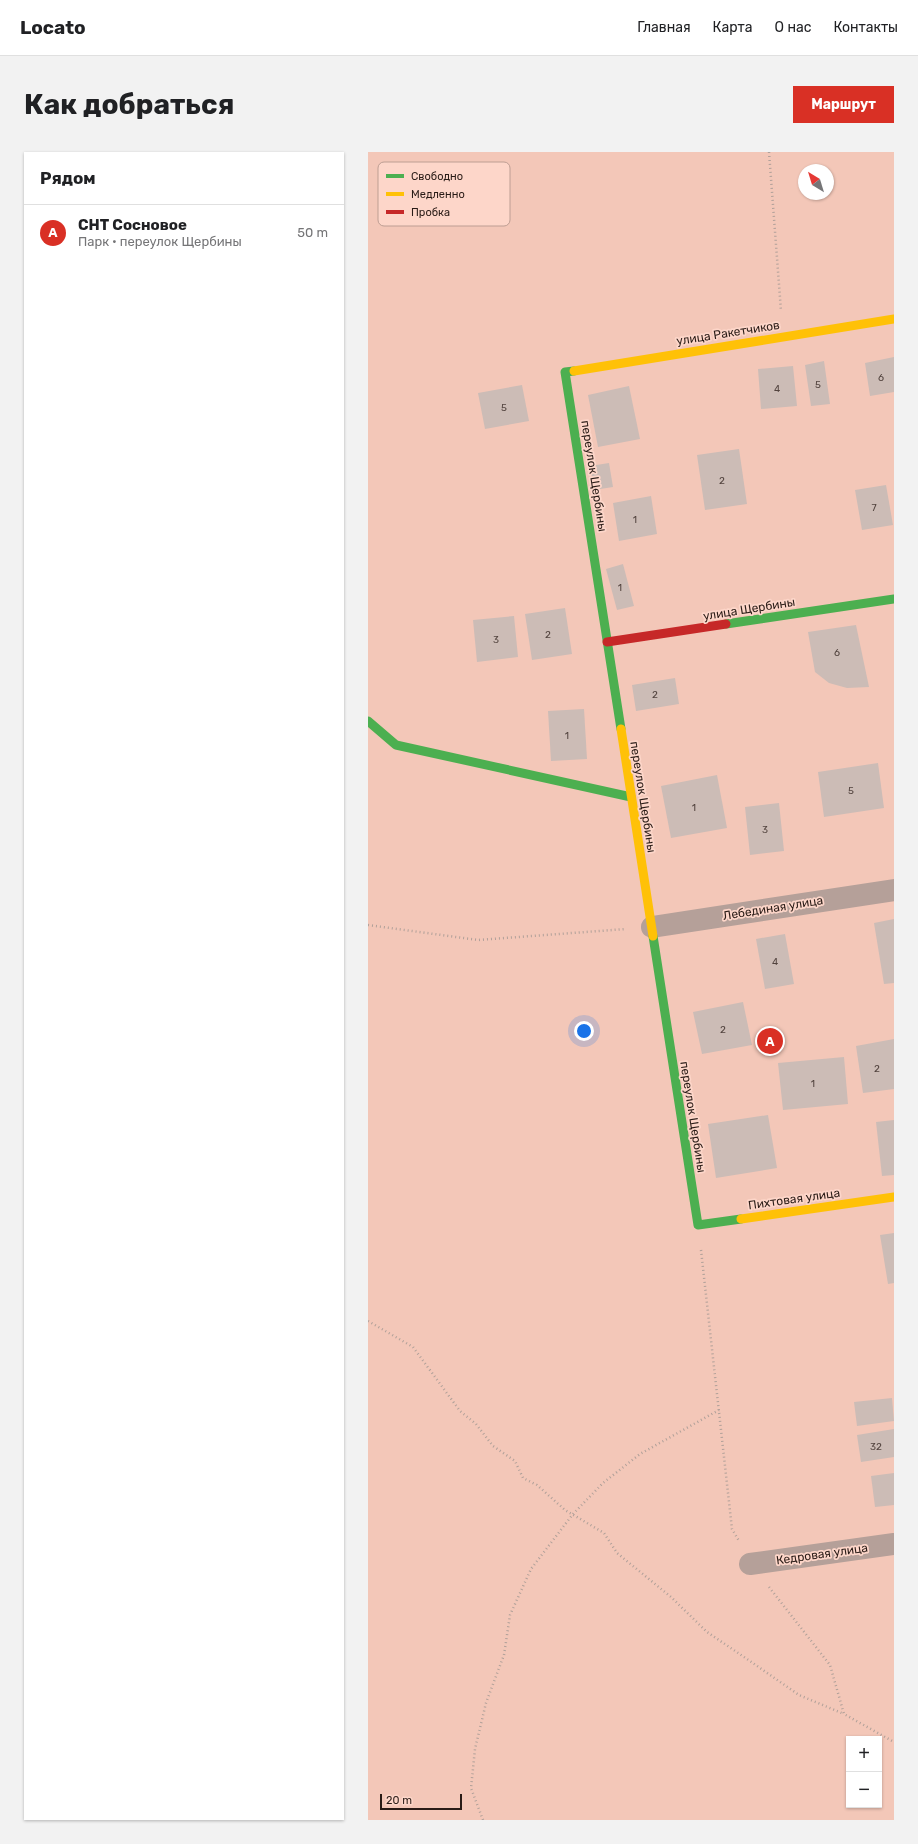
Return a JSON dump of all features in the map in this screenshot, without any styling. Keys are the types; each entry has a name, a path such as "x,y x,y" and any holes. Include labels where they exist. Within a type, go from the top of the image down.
{"street":[{"name":"улица Ракетчиков","path":"565,372 894,319"},
{"name":"переулок Щербины","path":"565,372 698,1225"},
{"name":"улица Щербины","path":"607,642 894,599"},
{"path":"368,721 396,745 631,797"},
{"name":"Лебединая улица","path":"652,927 894,890"},
{"name":"Пихтовая улица","path":"698,1225 894,1197"},
{"name":"Кедровая улица","path":"750,1564 894,1544"}],"path":[{"path":"769,152 783,336"},
{"path":"368,925 478,940 652,927"},
{"path":"698,1225 732,1529 750,1564 830,1665 844,1714"},
{"path":"368,1321 413,1346 460,1411 476,1424 493,1446 515,1461 523,1478 537,1485 573,1514 604,1533 618,1552 671,1598 706,1632 799,1695 844,1714 894,1742"},
{"path":"483,1820 470,1788 475,1749 486,1703 504,1655 510,1615 531,1569 573,1514 603,1483 640,1454 719,1410"}],"shaded area":[{"path":"368,152 894,152 894,1820 368,1820"}],"building":[{"path":"894,357 894,392 870,396 865,363"},
{"path":"824,361 830,404 811,406 805,365"},
{"path":"793,366 797,406 761,409 758,369"},
{"path":"522,385 529,421 485,429 478,393"},
{"path":"629,386 640,439 598,447 588,395"},
{"path":"739,449 747,504 705,510 697,455"},
{"path":"609,463 613,487 594,490 590,466"},
{"path":"886,485 893,525 862,530 855,490"},
{"path":"651,496 657,534 619,541 613,503"},
{"path":"623,564 634,606 617,610 606,569"},
{"path":"565,608 572,654 532,660 525,614"},
{"path":"514,616 518,657 477,662 473,620"},
{"path":"856,625 869,687 847,688 829,683 815,672 808,632"},
{"path":"675,678 679,704 636,711 632,685"},
{"path":"584,709 587,759 551,761 548,711"},
{"path":"878,763 884,808 824,817 818,772"},
{"path":"717,775 727,828 671,838 661,786"},
{"path":"779,803 784,851 750,855 745,807"},
{"path":"894,919 894,983 884,984 874,923"},
{"path":"785,934 794,984 765,989 756,939"},
{"path":"743,1002 752,1045 702,1054 693,1012"},
{"path":"894,1039 894,1089 863,1093 856,1046"},
{"path":"844,1057 848,1104 783,1110 778,1063"},
{"path":"768,1115 777,1168 716,1178 708,1124"},
{"path":"894,1120 894,1175 882,1176 876,1122"},
{"path":"894,1233 894,1283 888,1284 880,1235"},
{"path":"892,1398 894,1421 857,1426 854,1402"},
{"path":"894,1429 894,1457 861,1462 857,1435"},
{"path":"894,1473 894,1505 875,1507 871,1476"}],"traffic: fast":[{"path":"574,371 565,372 621,729"},
{"path":"726,624 894,599"},
{"path":"368,721 396,745 631,797"},
{"path":"653,936 698,1225 741,1219"}],"traffic: slow":[{"path":"574,371 894,319"},
{"path":"621,729 653,936"},
{"path":"741,1219 894,1197"}],"traffic: jam":[{"path":"607,642 726,624"}],"place":[{"name":"СНТ Сосновое","path":"770,1041"}]}
